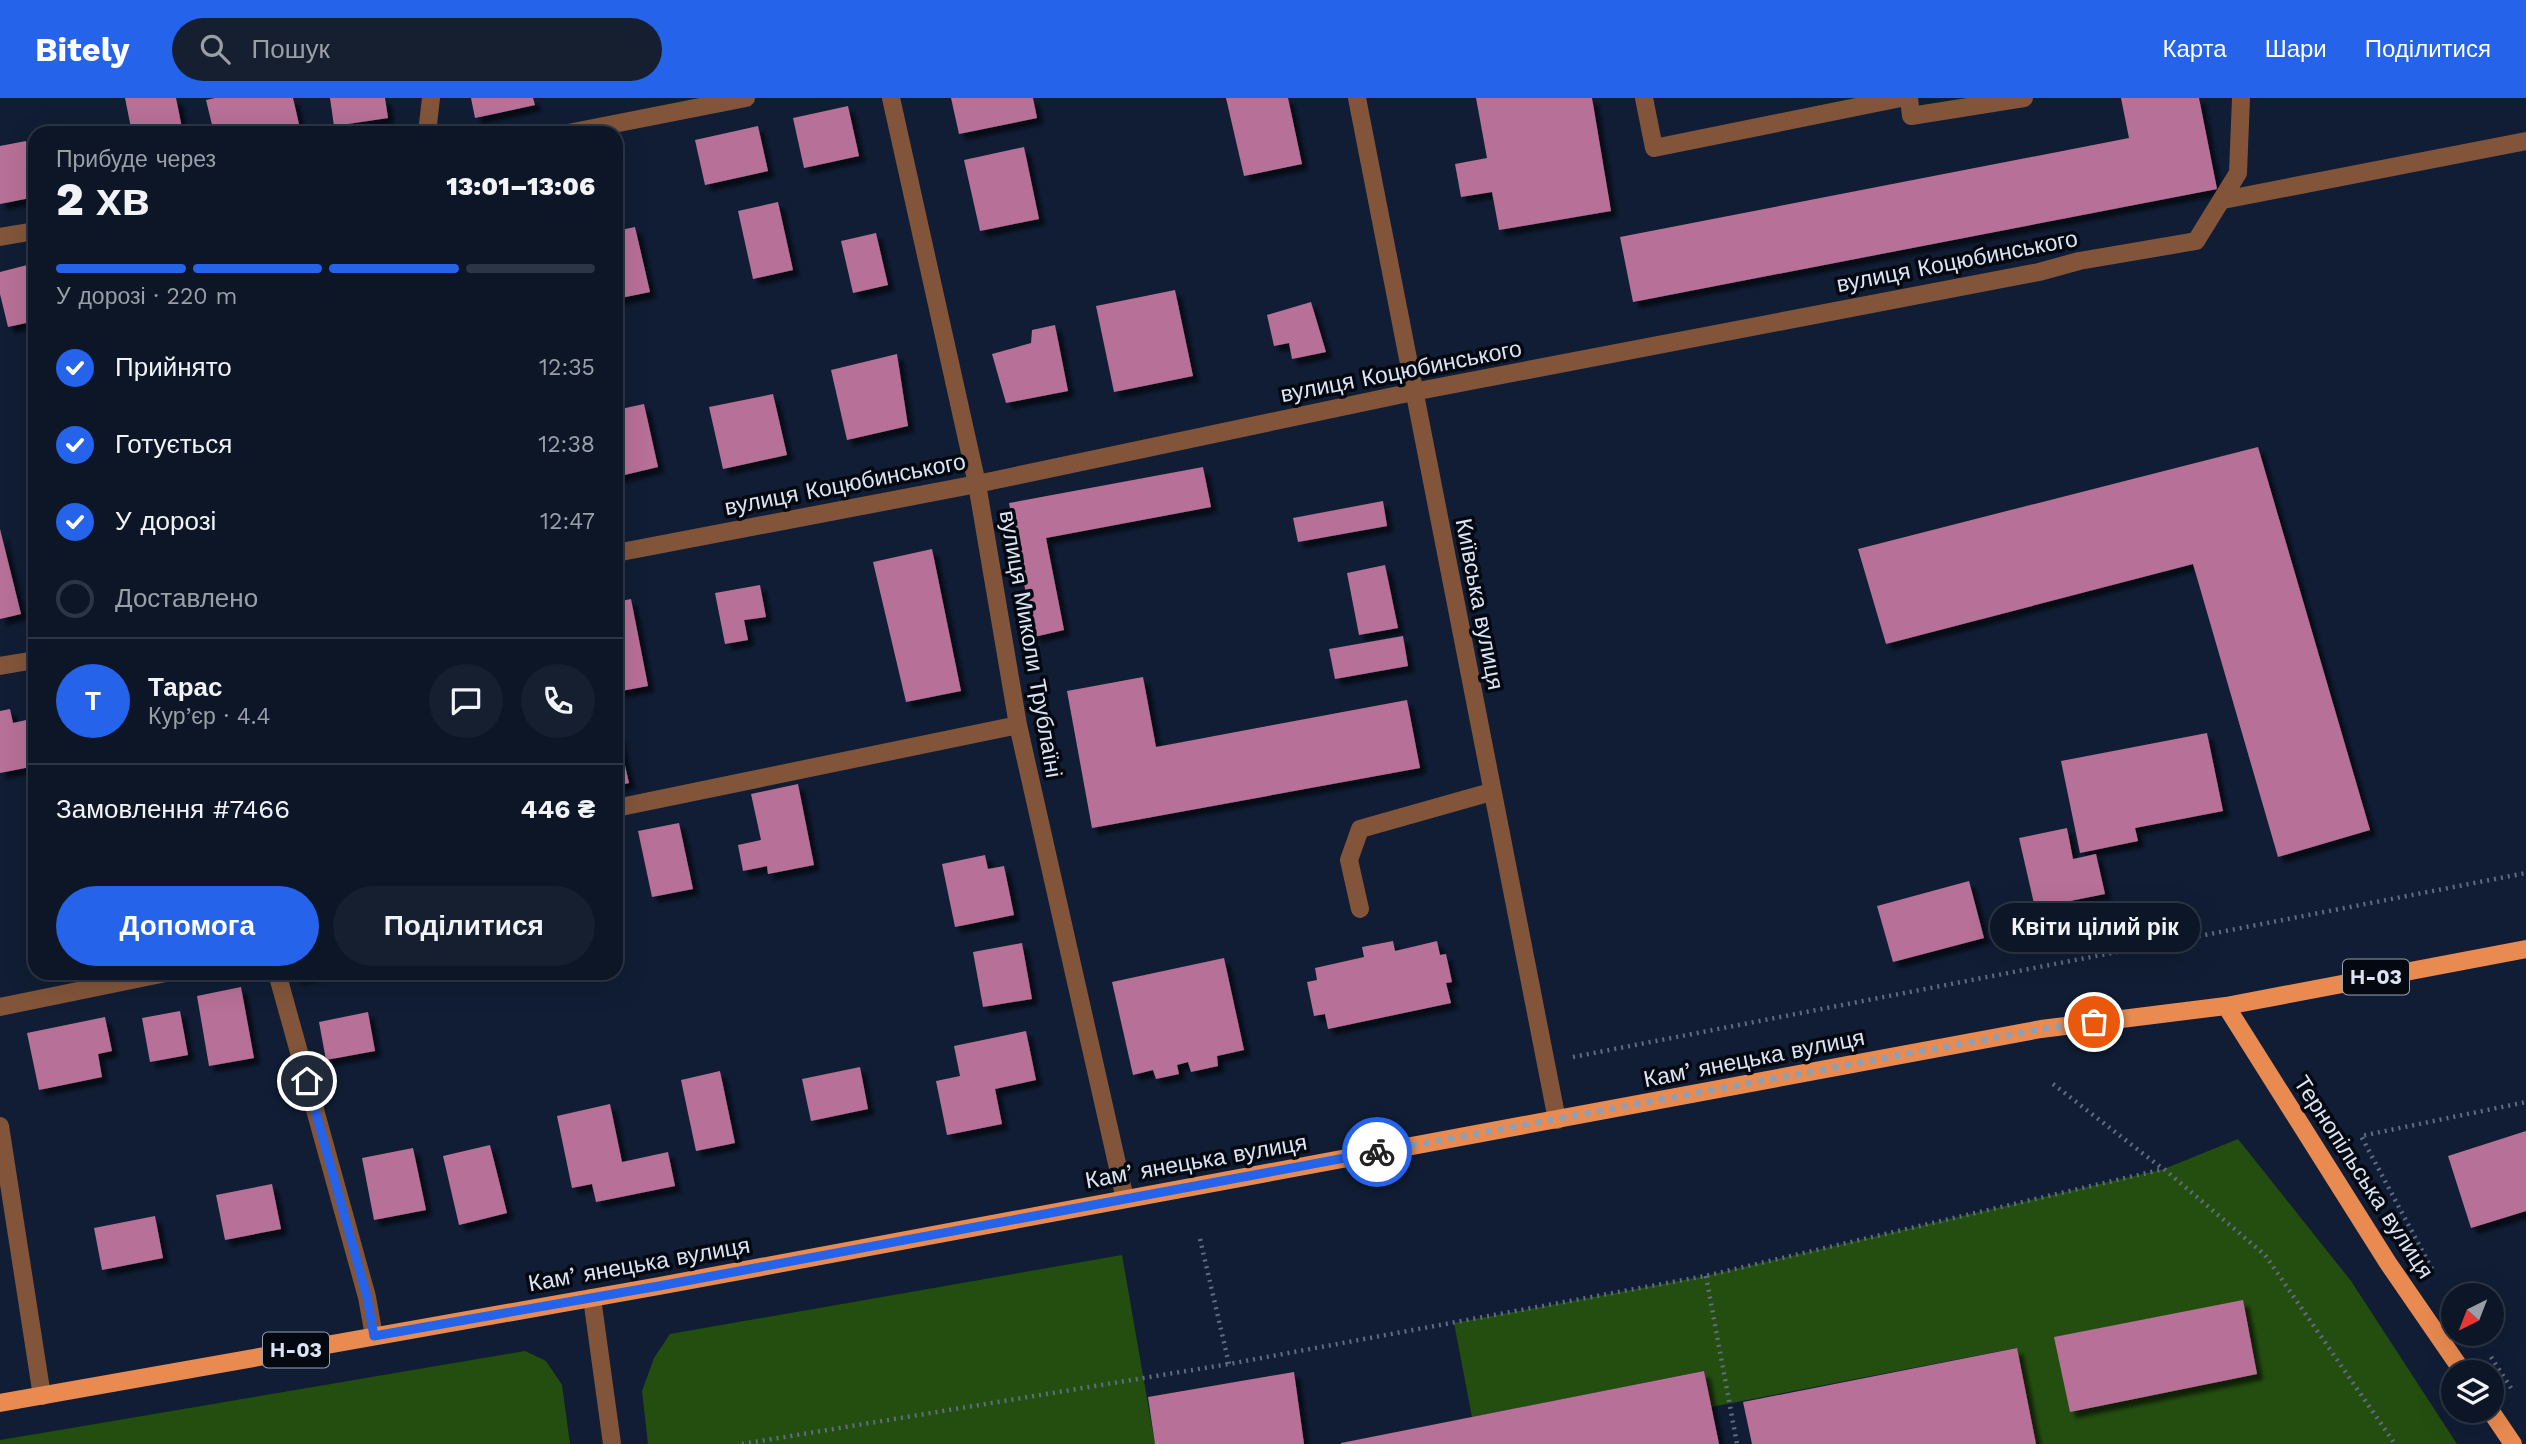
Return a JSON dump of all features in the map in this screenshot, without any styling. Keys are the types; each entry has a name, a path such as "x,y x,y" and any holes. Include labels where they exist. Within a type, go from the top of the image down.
{"main road":[{"name":"Камʼянецька вулиця","path":"0,1403 592,1298 2041,1029 2226,1006 2526,949"},
{"name":"Тернопільська вулиця","path":"2226,1006 2388,1263 2455,1360"},
{"path":"2498,1423 2512,1444"}],"street":[{"path":"428,126 431,98"},
{"path":"604,126 746,98"},
{"name":"вулиця Миколи Трублаїні","path":"891,98 977,484 1018,725 1125,1199"},
{"name":"Київська вулиця","path":"1357,98 1557,1120"},
{"path":"1644,98 1654,148 1901,98"},
{"path":"1909,98 1912,116 2024,98"},
{"path":"2223,200 2238,173 2241,98"},
{"path":"2223,200 2526,141"},
{"name":"вулиця Коцюбинського","path":"623,553 977,484 1413,392 2039,272 2079,261 2196,241 2223,200"},
{"path":"0,237 28,232"},
{"path":"0,666 28,661"},
{"path":"623,807 1018,725"},
{"path":"1360,909 1349,860 1360,829 1491,792"},
{"path":"0,1007 132,980"},
{"path":"279,980 367,1297 374,1336"},
{"path":"0,1126 42,1396"},
{"path":"592,1298 612,1444"}],"path":[{"path":"1545,1062 2526,873"},
{"path":"2053,1084 2164,1169 2265,1255 2395,1444"},
{"path":"2435,1273 2361,1136 2526,1102"},
{"path":"742,1444 1229,1364 1706,1276 2164,1169"},
{"path":"1200,1239 1229,1364"},
{"path":"1706,1276 1737,1444"},
{"path":"2490,1355 2519,1399"}],"green space":[{"path":"2238,1139 2351,1281 2457,1444 2036,1444 2016,1348 1711,1407 1704,1371 1472,1417 1454,1323 1705,1276 2164,1169"},
{"path":"1122,1255 1155,1444 648,1444 642,1391 654,1358 670,1334"},
{"path":"525,1351 546,1361 562,1385 570,1444 0,1444 0,1440"}],"building":[{"path":"125,98 176,98 182,126 131,126"},
{"path":"293,98 299,126 212,126 206,100"},
{"path":"330,98 385,98 388,118 334,126"},
{"path":"471,98 533,98 535,105 475,118"},
{"path":"951,98 1033,98 1037,118 959,134"},
{"path":"1226,98 1288,98 1302,164 1244,176"},
{"path":"1476,98 1592,98 1611,211 1499,230 1492,192 1461,197 1455,164 1487,158"},
{"path":"2121,98 2199,98 2217,189 1633,302 1620,237 2129,138"},
{"path":"848,106 859,156 804,168 793,118"},
{"path":"758,126 768,171 705,185 695,140"},
{"path":"26,141 28,198 0,204 0,146"},
{"path":"1024,147 1039,219 980,231 964,160"},
{"path":"778,202 793,270 753,279 738,211"},
{"path":"635,227 650,292 623,298 623,230"},
{"path":"876,233 888,285 853,293 841,241"},
{"path":"28,265 28,323 8,327 0,294 0,272"},
{"path":"1175,290 1193,376 1114,392 1096,306"},
{"path":"1311,302 1326,352 1292,359 1289,343 1274,346 1267,315"},
{"path":"1055,325 1068,391 1006,403 992,354 1031,343 1032,330"},
{"path":"897,354 908,426 847,440 831,370"},
{"path":"773,394 787,455 723,469 709,407"},
{"path":"644,404 658,467 623,475 623,408"},
{"path":"2258,447 2370,830 2278,857 2193,564 1886,644 1858,549"},
{"path":"1203,467 1211,507 1046,538 1064,630 1034,637 1009,503"},
{"path":"1383,501 1387,526 1298,542 1293,518"},
{"path":"0,529 21,614 0,619"},
{"path":"932,549 961,691 906,702 873,562"},
{"path":"1385,565 1398,628 1359,635 1347,573"},
{"path":"760,585 766,617 744,620 748,640 725,644 715,593"},
{"path":"631,599 648,686 623,691 623,601"},
{"path":"1403,636 1408,666 1335,679 1329,649"},
{"path":"1143,677 1156,747 1407,700 1420,768 1092,828 1067,691"},
{"path":"10,709 13,723 28,720 28,767 0,773 0,711"},
{"path":"2207,733 2223,811 2135,828 2138,841 2080,853 2061,761"},
{"path":"623,757 629,783 623,784"},
{"path":"798,784 814,865 768,874 767,866 743,871 738,845 761,840 751,794"},
{"path":"679,823 693,889 652,897 638,831"},
{"path":"2067,828 2073,859 2096,854 2105,894 2035,908 2019,838"},
{"path":"985,855 988,869 1004,866 1014,915 955,927 942,864"},
{"path":"1969,881 1984,938 1893,962 1877,906"},
{"path":"1393,941 1395,951 1437,941 1440,955 1446,954 1452,982 1446,983 1451,1003 1328,1029 1325,1014 1314,1016 1307,982 1317,980 1315,968 1364,957 1362,947"},
{"path":"1022,943 1032,999 983,1007 973,952"},
{"path":"1224,958 1244,1050 1217,1056 1218,1066 1191,1072 1188,1062 1177,1065 1179,1074 1156,1079 1153,1070 1133,1075 1112,982"},
{"path":"241,987 254,1058 209,1066 197,996"},
{"path":"180,1011 188,1055 150,1062 142,1018"},
{"path":"368,1012 375,1051 326,1060 319,1022"},
{"path":"105,1017 112,1051 98,1054 102,1077 39,1090 27,1033"},
{"path":"1026,1031 1036,1080 995,1089 1002,1124 947,1135 936,1081 960,1076 954,1046"},
{"path":"860,1067 868,1109 811,1121 802,1079"},
{"path":"720,1071 735,1143 696,1151 681,1080"},
{"path":"610,1104 622,1162 668,1152 675,1186 596,1202 592,1184 572,1188 557,1116"},
{"path":"2526,1131 2526,1211 2471,1228 2448,1156"},
{"path":"490,1145 507,1213 459,1225 443,1156"},
{"path":"413,1148 426,1210 374,1220 362,1158"},
{"path":"272,1184 281,1229 225,1240 216,1195"},
{"path":"155,1216 163,1258 102,1270 94,1228"},
{"path":"2243,1300 2257,1374 2070,1412 2054,1337"},
{"path":"2017,1348 2036,1444 1752,1444 1743,1402"},
{"path":"1704,1371 1719,1444 1341,1444 1341,1443"},
{"path":"1294,1372 1304,1444 1155,1444 1148,1397"}],"way so far":[{"path":"1377,1152 2041,1029 2094,1022"}],"place":[{"name":"Квіти цілий рік","path":"2094,1022"}],"route":[{"path":"307,1081 367,1297 374,1336 659,1286 1377,1152"}]}
